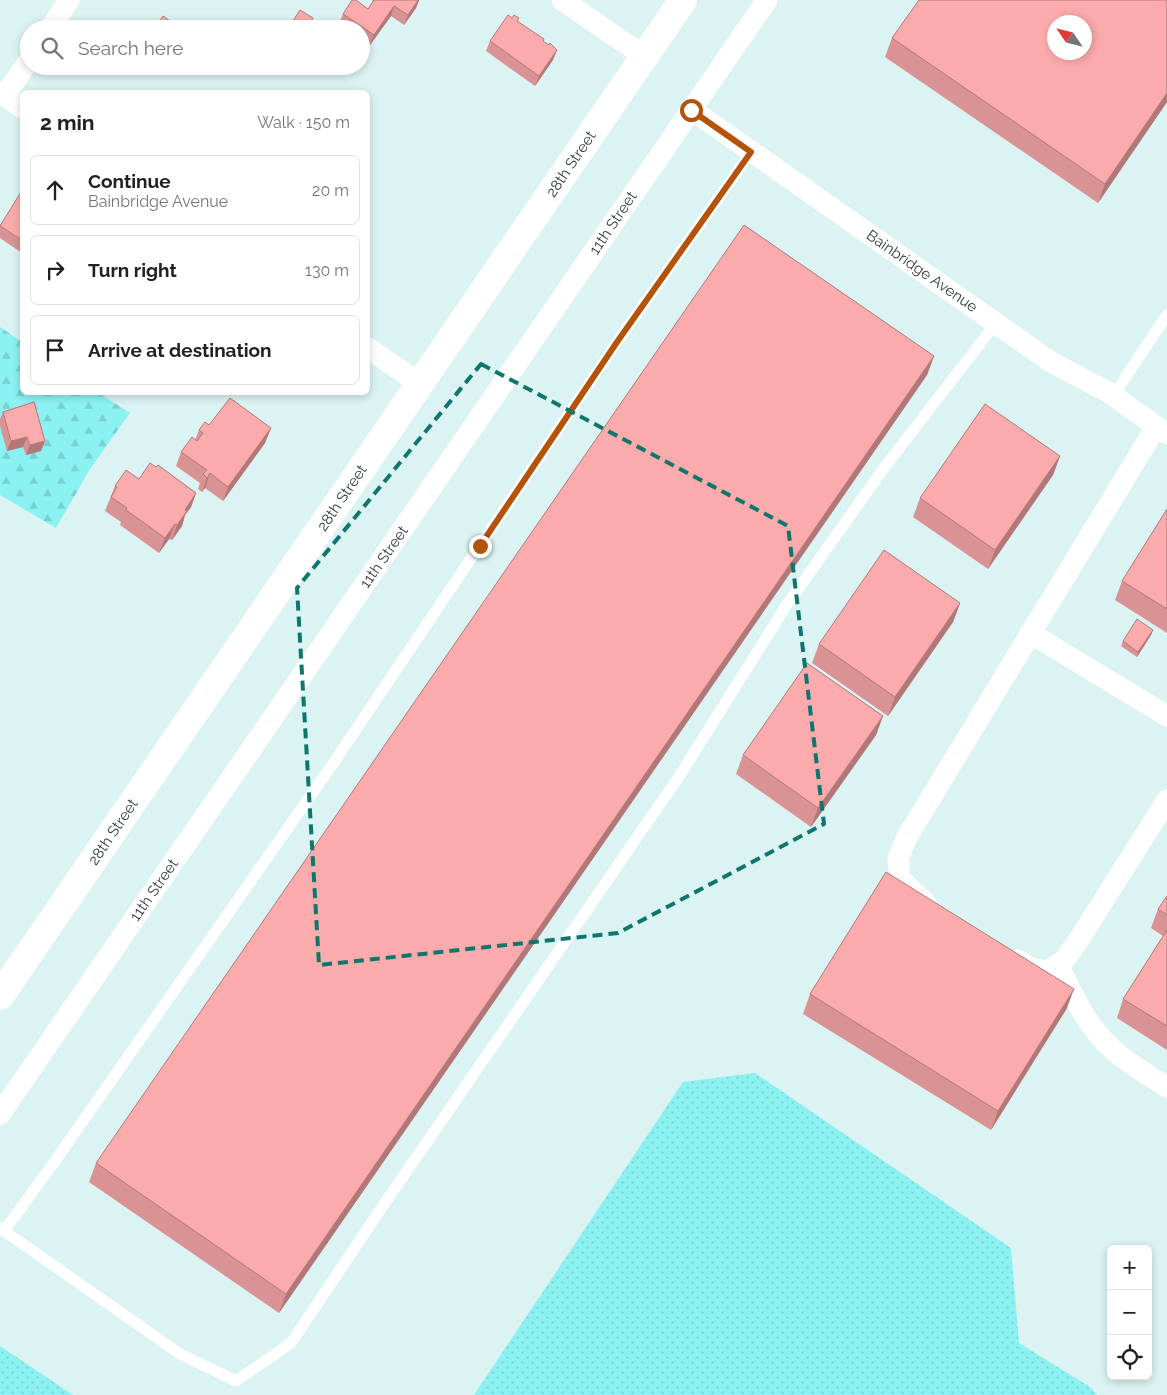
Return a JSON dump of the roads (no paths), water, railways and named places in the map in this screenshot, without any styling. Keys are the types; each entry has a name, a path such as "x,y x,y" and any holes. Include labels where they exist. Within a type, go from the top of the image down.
{"main road":[{"name":"28th Street","path":"0,996 683,0"}],"street":[{"path":"56,20 69,0"},
{"path":"562,0 644,56"},
{"name":"11th Street","path":"0,1114 767,0"},
{"path":"20,72 3,94 20,107"},
{"name":"Bainbridge Avenue","path":"691,110 1051,362 1113,396 1162,431"},
{"path":"370,349 420,384"},
{"path":"942,913 926,903 900,880 898,859 906,837 1030,633 1162,431"},
{"path":"1030,633 1167,716"},
{"path":"998,948 1030,968 1048,971 1065,959 1167,800"},
{"path":"1058,964 1084,1016 1104,1041 1131,1064 1167,1087"}],"lane":[{"path":"751,152 617,342 328,770 55,1161 2,1229 180,1354 236,1381 291,1343 378,1213 680,775 786,606 884,468 996,323"},
{"path":"1113,396 1167,315"}]}
